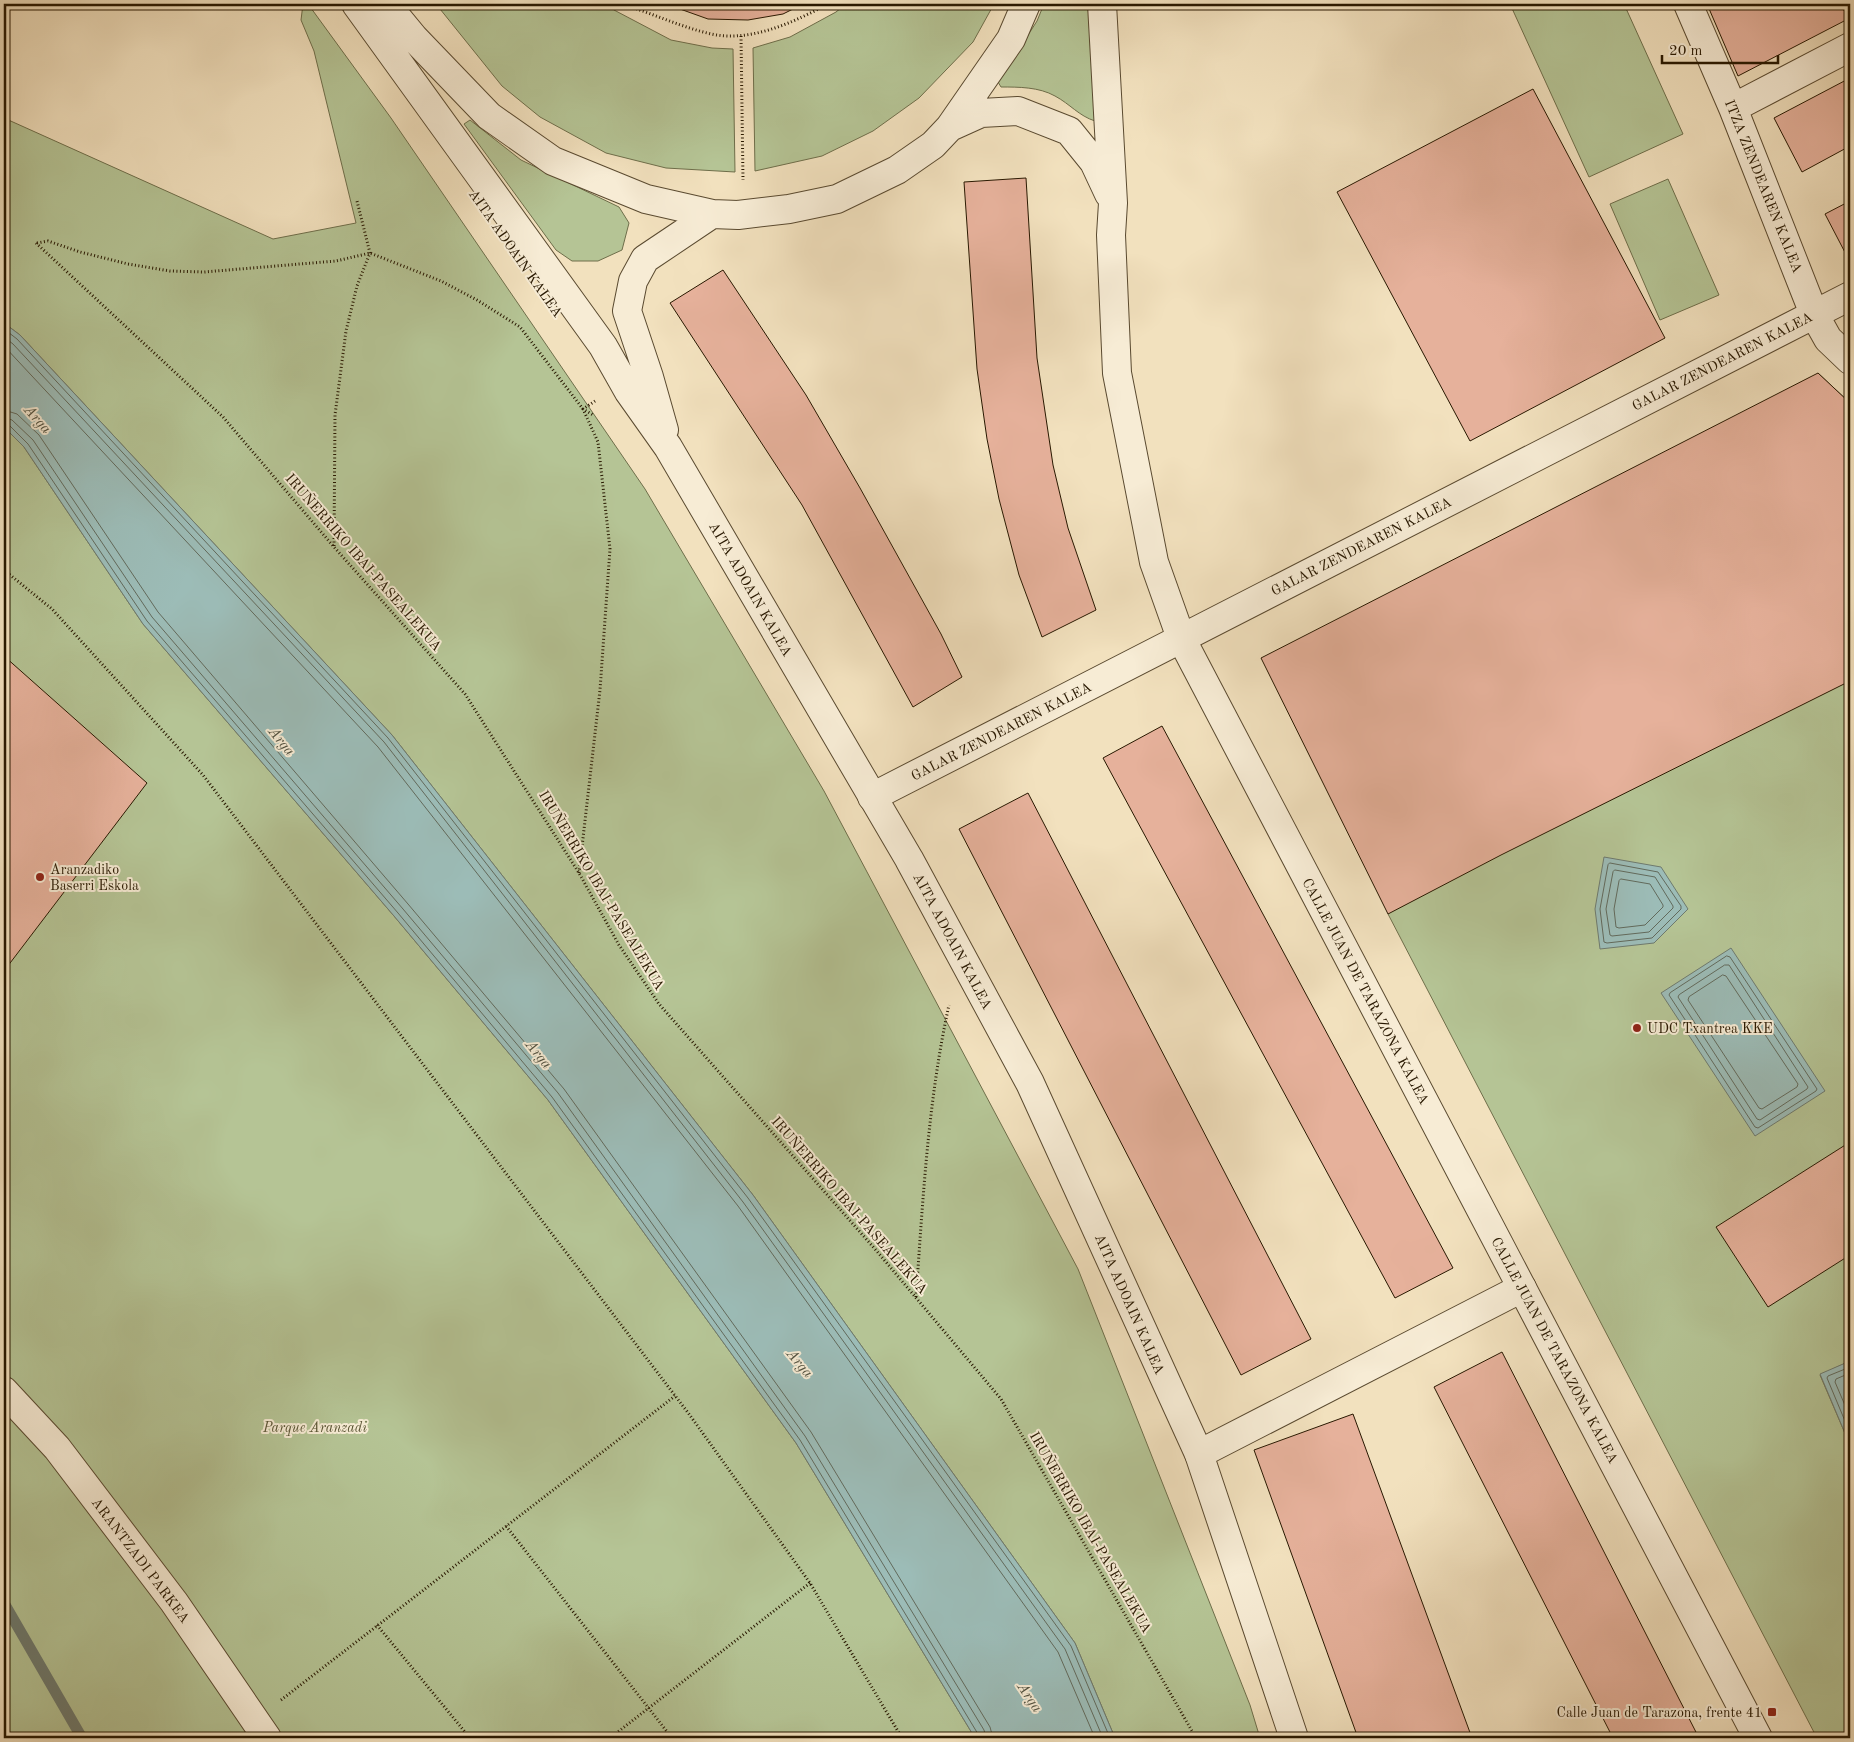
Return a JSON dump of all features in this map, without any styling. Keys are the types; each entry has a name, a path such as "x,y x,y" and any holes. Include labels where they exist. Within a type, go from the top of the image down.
{"street":[{"name":"AITA ADOAIN KALEA","path":"356,4 603,346 629,392 668,447 909,859 1030,1083 1199,1454 1294,1738"},
{"path":"386,4 414,38 489,116 553,162 646,199 712,214"},
{"name":"CALLE JUAN DE TARAZONA KALEA","path":"712,214 738,215 788,209 837,200 897,170 933,145 950,127 1011,39 1026,4"},
{"name":"CALLE JUAN DE TARAZONA KALEA","path":"1102,4 1113,203 1111,236 1117,372 1154,562 1181,638 1758,1738"},
{"name":"ITZA ZENDEAREN KALEA","path":"1688,4 1733,108 1814,314 1828,339 1850,360"},
{"path":"1733,108 1850,47"},
{"name":"CALLE JUAN DE TARAZONA KALEA","path":"950,127 981,113 1018,111 1069,131 1094,162 1113,203"},
{"name":"AITA ADOAIN KALEA","path":"668,447 649,377 627,311 633,281 645,259 712,214"},
{"name":"GALAR ZENDEAREN KALEA","path":"872,797 1850,296"},
{"path":"1199,1454 1522,1288"},
{"name":"ARANTZADI PARKEA","path":"4,1392 57,1448 174,1602 261,1729"}],"path":[{"path":"631,4 637,9 708,34 741,36 794,22 828,4"},
{"path":"741,36 744,183"},
{"path":"334,547 335,415 346,331 357,286 370,253 357,201"},
{"name":"IRUÑERRIKO IBAI-PASEALEKUA","path":"370,253 336,261 204,272 170,271 80,252 48,241 36,243 222,417 334,547 466,694 579,873 619,945 659,1004 916,1297 1001,1399 1196,1738"},
{"path":"370,253 441,281 477,300 520,327 583,409 598,442 610,549 600,690 579,873"},
{"path":"583,409 597,400"},
{"path":"583,409 593,415"},
{"path":"4,570 52,609 203,775 675,1396 810,1583 902,1738"},
{"path":"916,1297 924,1188 939,1049 960,956"},
{"path":"261,1729 377,1625 675,1396"},
{"path":"506,1526 672,1738"},
{"path":"610,1738 810,1583"},
{"path":"377,1625 470,1738"}],"green space":[{"path":"303,4 308,4 391,118 645,489 824,791 1078,1269 1250,1705 1260,1738 1115,1738 1075,1643 753,1195 392,735 20,335 4,323 4,118 273,239 356,223 314,51 301,20"},
{"path":"436,4 606,4 671,40 712,48 733,49 735,172 666,168 606,153 540,117 502,86"},
{"path":"846,4 994,4 973,42 919,98 873,131 822,156 755,171 753,48 790,37 836,12"},
{"path":"1044,4 1088,4 1095,121 1049,93 1029,88 1001,87 998,82 1037,21"},
{"path":"1510,4 1624,4 1683,134 1589,177"},
{"path":"470,120 521,160 619,207 629,223 622,250 598,261 572,261 556,250 464,124"},
{"path":"1668,179 1719,295 1660,320 1610,204"},
{"name":"UDC Txantrea KKE","path":"1818,373 1850,403 1850,1361 1820,1375 1850,1445 1850,1738 1817,1738 1388,914"},
{"name":"Parque Aranzadi","path":"4,427 24,447 143,624 394,916 548,1100 796,1443 975,1738 4,1738"}],"water":[{"name":"Arga","path":"4,323 20,335 392,735 753,1195 1075,1643 1115,1738 975,1738 796,1443 548,1100 394,916 143,624 24,447 4,427"},
{"path":"1604,857 1661,867 1688,909 1654,943 1600,949 1595,909"},
{"path":"1731,948 1825,1091 1755,1136 1661,993"},
{"path":"1850,1361 1850,1445 1820,1374"}],"building":[{"path":"666,4 803,4 783,14 748,20 708,19"},
{"path":"1707,4 1841,4 1848,19 1738,76"},
{"path":"1850,78 1850,146 1802,172 1774,118"},
{"path":"1533,89 1665,338 1470,441 1337,192"},
{"path":"1026,178 1037,358 1053,465 1068,528 1096,610 1042,637 1019,575 999,499 987,439 977,369 964,182"},
{"path":"1850,201 1850,262 1825,214"},
{"path":"723,270 806,395 941,634 962,677 913,707 802,505 670,303"},
{"path":"1818,373 1850,403 1850,681 1501,855 1388,914 1261,658"},
{"name":"Aranzadiko Baserri Eskola","path":"4,656 147,783 4,971"},
{"path":"1162,726 1453,1268 1395,1298 1103,758"},
{"path":"1028,793 1311,1339 1241,1375 959,829"},
{"path":"1850,1142 1850,1255 1768,1307 1716,1227"},
{"path":"1502,1352 1699,1738 1613,1738 1434,1387"},
{"path":"1353,1414 1472,1738 1358,1738 1254,1450"}],"waterway":[{"path":"4,1603 82,1738"}],"place":[{"name":"Aranzadiko Baserri Eskola","path":"40,877"},
{"name":"UDC Txantrea KKE","path":"1637,1028"},
{"name":"Calle Juan de Tarazona, frente 41","path":"1772,1712"}]}
